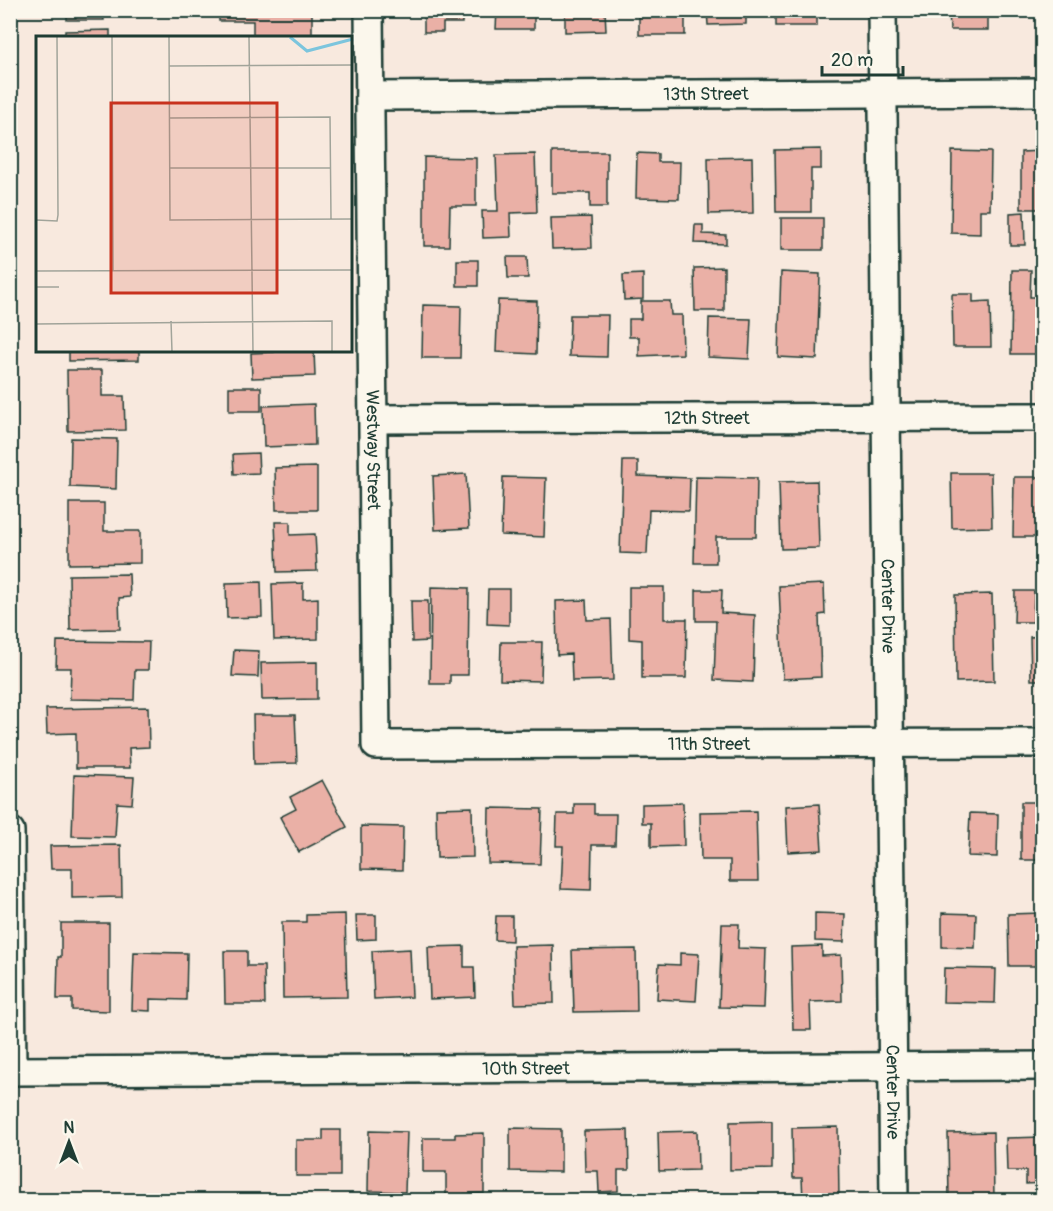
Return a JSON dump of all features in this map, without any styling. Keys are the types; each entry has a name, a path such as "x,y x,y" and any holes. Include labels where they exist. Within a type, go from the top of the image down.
{"street":[{"name":"Westway Street","path":"369,10 376,745"},
{"name":"Center Drive","path":"882,10 894,1200"},
{"name":"13th Street","path":"370,96 1042,92"},
{"name":"12th Street","path":"373,419 1042,417"},
{"name":"11th Street","path":"376,745 1042,743"},
{"path":"10,831 11,1071"},
{"name":"10th Street","path":"11,1071 1042,1066"}],"building":[{"path":"67,10 103,10 104,20 67,20"},
{"path":"219,10 312,10 312,36 253,36 253,21 219,21"},
{"path":"424,10 462,10 462,23 443,23 443,32 424,32"},
{"path":"497,10 534,10 534,29 496,29"},
{"path":"565,10 605,10 606,31 565,32"},
{"path":"639,10 685,10 685,35 639,35"},
{"path":"707,10 746,10 746,24 708,25"},
{"path":"776,10 817,10 817,26 776,26"},
{"path":"949,10 988,10 988,30 950,30"},
{"path":"1024,10 1042,10 1042,15 1024,15"},
{"path":"110,30 110,36 65,36 65,31"},
{"path":"821,149 821,169 811,169 811,212 776,212 775,150"},
{"path":"952,151 991,152 990,210 980,210 980,234 951,233"},
{"path":"1042,151 1042,209 1021,209 1021,152"},
{"path":"552,152 607,152 607,207 590,207 590,193 552,193"},
{"path":"637,153 658,154 658,162 680,162 679,199 636,198"},
{"path":"535,154 537,212 510,213 511,237 483,238 482,211 498,211 496,155"},
{"path":"424,157 476,158 476,206 450,206 449,246 424,246"},
{"path":"752,157 753,213 709,214 708,158"},
{"path":"1024,212 1025,245 1010,245 1010,213"},
{"path":"591,217 592,248 552,249 551,218"},
{"path":"781,218 823,218 823,250 781,250"},
{"path":"695,225 703,225 703,234 726,235 726,244 694,243"},
{"path":"507,257 527,257 528,278 508,278"},
{"path":"457,260 478,260 478,286 457,286"},
{"path":"724,267 724,311 695,311 694,268"},
{"path":"1012,270 1031,270 1030,297 1042,297 1042,354 1011,354"},
{"path":"781,272 820,274 817,359 778,357"},
{"path":"643,274 643,299 624,300 623,275"},
{"path":"952,294 973,294 973,302 990,301 991,347 953,347"},
{"path":"498,300 537,301 536,354 496,352"},
{"path":"641,301 670,301 671,315 682,315 683,354 639,356 639,337 629,337 629,319 641,319"},
{"path":"423,305 461,306 460,358 422,358"},
{"path":"570,315 608,315 607,357 569,356"},
{"path":"709,318 751,319 749,359 708,357"},
{"path":"69,352 139,352 139,360 69,361"},
{"path":"314,352 315,376 252,378 251,353"},
{"path":"67,370 102,370 102,396 124,396 125,430 68,431"},
{"path":"229,387 261,387 261,411 229,411"},
{"path":"314,404 315,445 264,447 263,406"},
{"path":"71,438 117,439 116,489 70,487"},
{"path":"258,453 259,473 234,474 233,454"},
{"path":"623,461 638,461 638,476 690,478 689,511 649,510 647,554 620,553"},
{"path":"317,467 317,510 276,510 275,468"},
{"path":"951,473 991,473 992,527 952,528"},
{"path":"466,474 469,528 435,530 433,476"},
{"path":"503,477 546,478 544,537 501,535"},
{"path":"696,477 757,478 756,537 716,537 716,563 694,563"},
{"path":"1014,477 1042,477 1042,537 1013,537"},
{"path":"817,481 819,548 781,549 779,482"},
{"path":"69,503 104,503 104,531 140,531 140,563 69,564"},
{"path":"275,522 290,522 290,535 315,534 317,571 277,572"},
{"path":"129,574 130,597 119,598 120,629 70,630 69,575"},
{"path":"261,582 262,617 227,618 226,583"},
{"path":"303,583 303,599 318,598 318,639 274,640 272,584"},
{"path":"824,584 825,614 819,615 821,677 783,679 779,586"},
{"path":"431,587 469,588 468,675 450,675 450,684 430,684"},
{"path":"629,587 664,587 664,619 687,619 686,678 642,678 642,640 629,639"},
{"path":"488,589 509,589 509,625 487,624"},
{"path":"696,590 722,590 721,613 755,615 753,682 714,680 716,621 696,621"},
{"path":"1015,591 1034,591 1033,622 1014,622"},
{"path":"992,594 994,681 956,682 955,595"},
{"path":"586,600 587,620 611,619 613,680 572,681 571,654 557,655 556,601"},
{"path":"411,601 428,601 428,641 412,642"},
{"path":"1042,636 1042,680 1031,680 1030,637"},
{"path":"57,641 149,642 148,670 135,670 134,700 70,699 71,668 56,668"},
{"path":"501,642 542,642 541,681 500,680"},
{"path":"234,650 259,651 258,677 232,676"},
{"path":"317,662 317,699 262,700 261,663"},
{"path":"148,707 149,747 129,748 130,768 76,768 76,733 47,734 46,709"},
{"path":"253,715 295,715 297,763 254,764"},
{"path":"74,775 134,777 132,804 117,803 115,837 72,836"},
{"path":"322,780 347,827 299,852 280,817 296,809 290,797"},
{"path":"1021,802 1042,802 1042,860 1021,860"},
{"path":"683,803 684,846 651,847 651,823 642,823 642,804"},
{"path":"574,804 594,804 594,814 616,814 615,845 592,845 591,890 561,889 563,846 556,846 557,814 574,814"},
{"path":"819,804 822,850 788,852 786,806"},
{"path":"472,807 473,857 437,858 436,808"},
{"path":"489,808 542,809 540,864 488,863"},
{"path":"756,811 758,881 730,881 730,860 701,860 700,812"},
{"path":"970,813 998,814 997,857 968,856"},
{"path":"361,826 403,827 402,870 361,869"},
{"path":"121,845 122,897 72,898 72,869 51,869 50,846"},
{"path":"815,913 845,914 844,942 815,941"},
{"path":"942,913 976,914 975,948 942,947"},
{"path":"1042,913 1042,966 1009,966 1008,914"},
{"path":"345,914 347,997 283,998 282,922 306,922 306,915"},
{"path":"356,915 376,915 376,939 357,940"},
{"path":"496,916 512,916 512,941 495,940"},
{"path":"61,923 109,923 109,1011 72,1010 72,999 57,999"},
{"path":"722,924 739,924 738,948 766,949 764,1008 719,1007"},
{"path":"553,945 554,1003 515,1004 513,946"},
{"path":"464,946 464,967 474,967 475,997 430,999 428,947"},
{"path":"822,946 822,956 841,955 842,1001 810,1002 811,1030 793,1030 791,947"},
{"path":"410,949 412,997 374,999 372,951"},
{"path":"636,949 637,1011 574,1012 572,950"},
{"path":"224,951 247,951 247,966 264,966 265,1004 225,1004"},
{"path":"134,952 187,953 186,1000 150,999 150,1011 132,1010"},
{"path":"680,953 699,954 696,1001 657,999 659,964 680,965"},
{"path":"944,968 996,969 995,1003 943,1002"},
{"path":"772,1121 772,1169 730,1170 730,1122"},
{"path":"838,1127 839,1200 803,1200 802,1178 793,1178 792,1128"},
{"path":"510,1128 561,1129 561,1172 510,1171"},
{"path":"323,1130 340,1130 340,1176 296,1176 296,1140 323,1140"},
{"path":"628,1130 629,1170 618,1170 618,1191 599,1192 598,1171 585,1171 584,1131"},
{"path":"369,1131 407,1132 405,1192 368,1191"},
{"path":"697,1131 698,1170 659,1171 658,1132"},
{"path":"993,1132 994,1200 949,1200 948,1133"},
{"path":"484,1133 484,1193 464,1194 464,1200 430,1200 430,1196 446,1196 446,1172 423,1172 423,1138 455,1138 455,1134"},
{"path":"1042,1137 1042,1183 1026,1184 1026,1171 1007,1171 1006,1138"}]}
